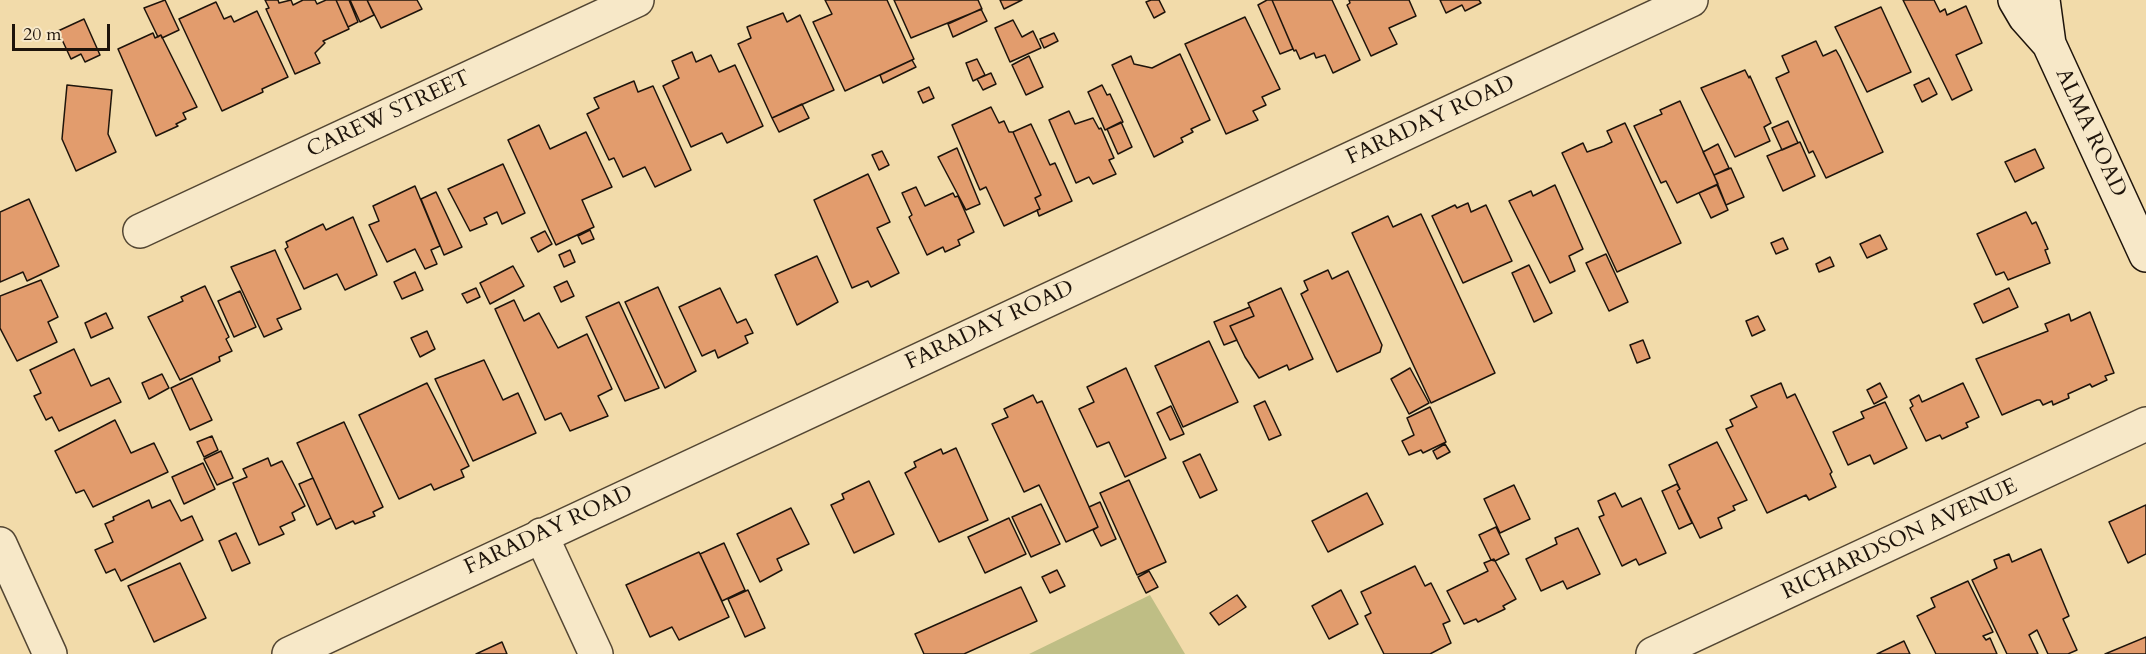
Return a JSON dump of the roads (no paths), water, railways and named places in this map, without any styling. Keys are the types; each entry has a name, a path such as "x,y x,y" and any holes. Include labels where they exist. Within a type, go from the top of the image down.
{"street":[{"name":"CAREW STREET","path":"140,231 638,0"},
{"name":"FARADAY ROAD","path":"289,654 1691,0"},
{"name":"ALMA ROAD","path":"2015,0 2025,17 2049,44"},
{"name":"ALMA ROAD","path":"2043,0 2049,44 2146,255"},
{"name":"RICHARDSON AVENUE","path":"1653,654 2146,424"},
{"path":"541,535 596,654"},
{"path":"0,544 50,654"}]}
